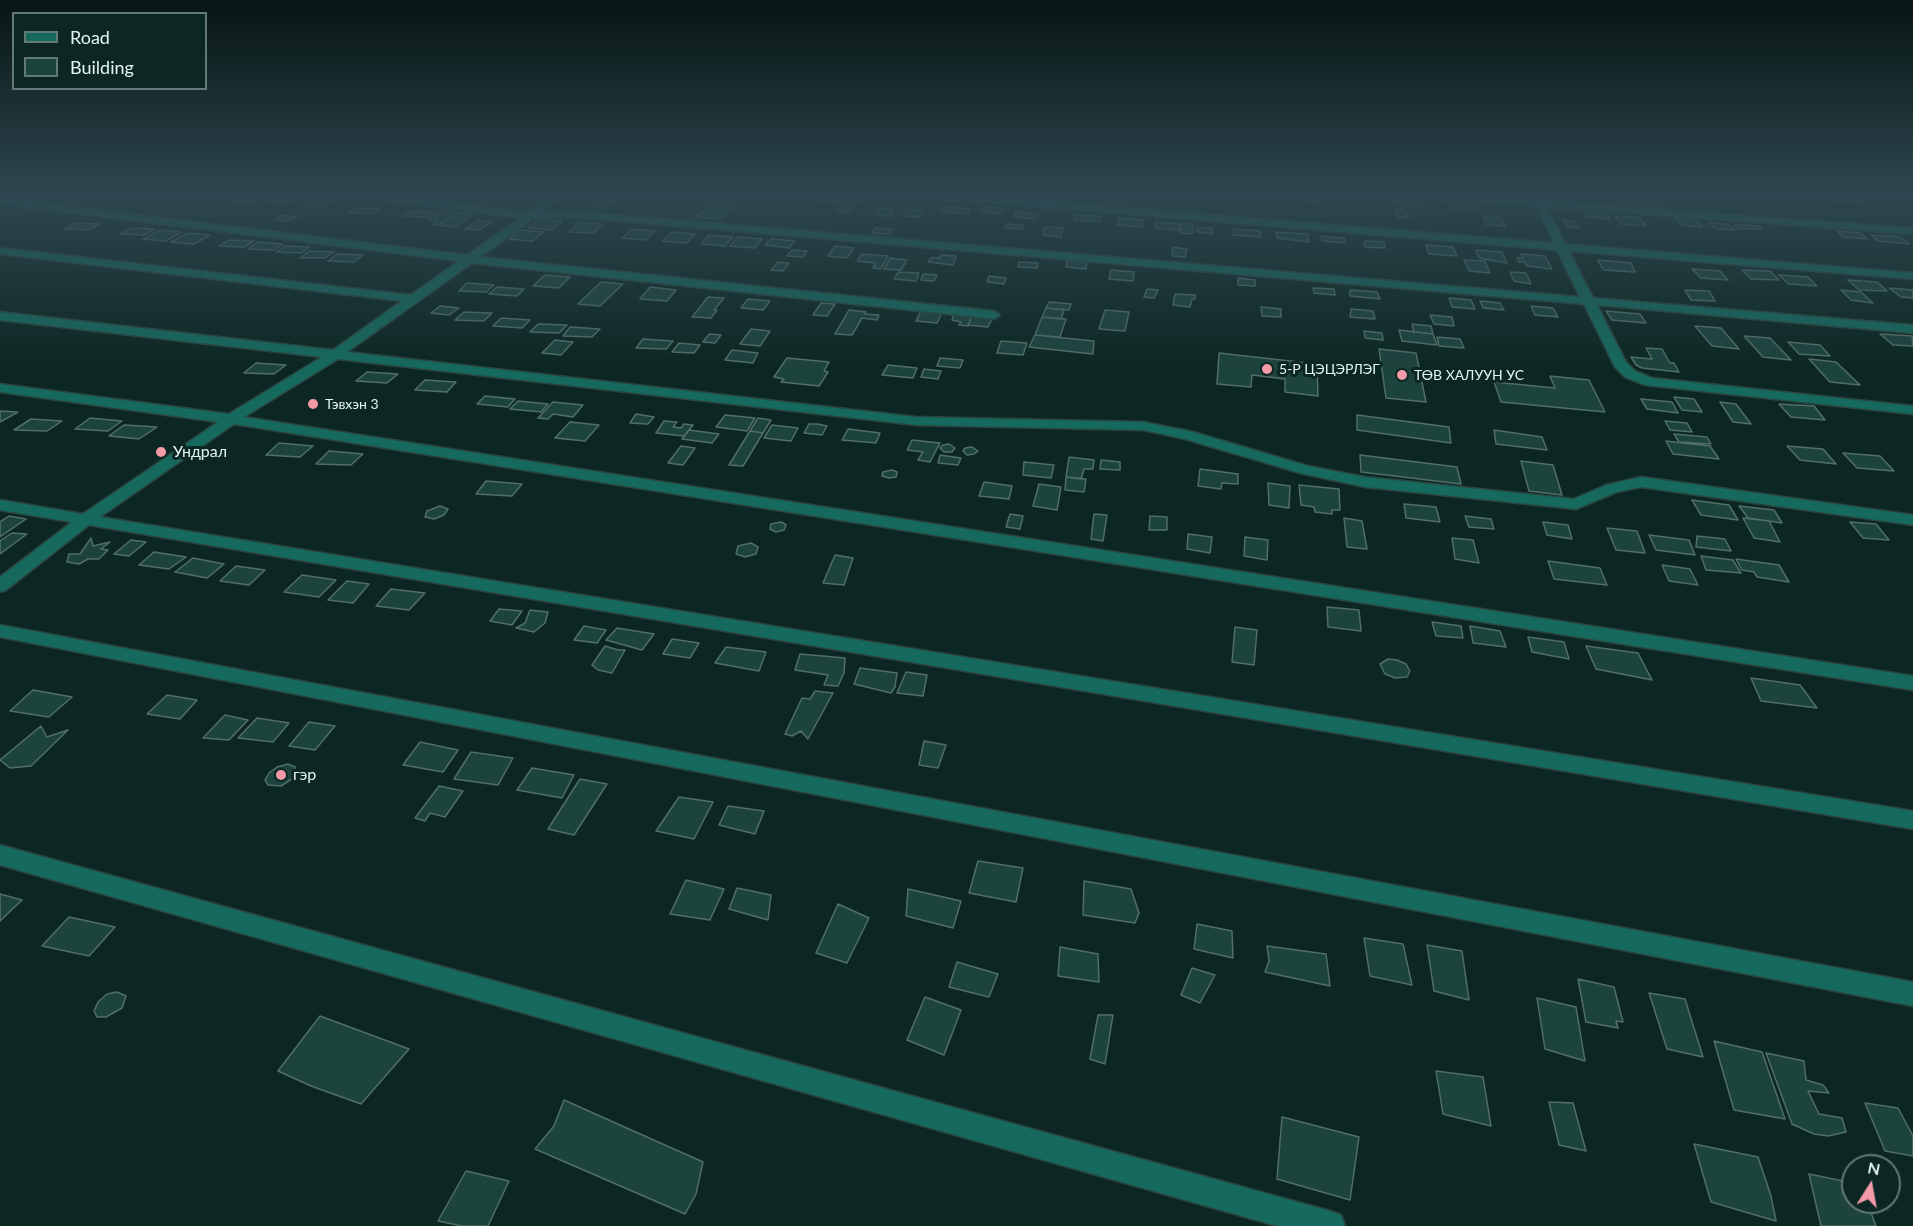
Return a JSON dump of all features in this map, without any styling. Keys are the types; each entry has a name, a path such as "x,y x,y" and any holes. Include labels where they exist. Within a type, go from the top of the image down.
{"street":[{"path":"19,253 414,299"},
{"path":"430,253 994,315"},
{"path":"0,586 86,519 231,419 336,354 476,253"},
{"path":"1031,253 1913,329"},
{"path":"1565,253 1620,364 1630,374 1661,384 1913,410"},
{"path":"1627,253 1913,276"},
{"path":"0,316 916,422 1076,423 1143,426 1188,435 1305,470 1365,482 1576,504 1612,488 1641,482 1913,520"},
{"path":"0,387 231,419 1913,683"},
{"path":"0,505 516,592 1913,820"},
{"path":"0,631 1913,994"},
{"path":"0,855 1330,1226"}],"building":[{"path":"306,253 332,253 325,258 300,258"},
{"path":"789,253 806,253 803,257 787,256"},
{"path":"830,253 850,253 847,258 828,256"},
{"path":"1172,253 1186,253 1185,257 1172,256"},
{"path":"1456,253 1457,256 1429,254"},
{"path":"1477,253 1503,253 1507,263 1479,258"},
{"path":"337,254 363,255 354,262 328,261"},
{"path":"862,254 888,256 881,269 873,268 876,263 857,261"},
{"path":"1521,254 1545,256 1552,269 1527,266 1525,262 1519,262 1517,258 1523,258"},
{"path":"941,255 956,256 953,265 928,262 931,258 940,258"},
{"path":"890,258 907,260 901,270 884,269"},
{"path":"1464,260 1485,261 1490,273 1469,271"},
{"path":"1598,260 1631,263 1635,272 1603,270"},
{"path":"1067,261 1087,262 1086,269 1066,267"},
{"path":"778,262 789,263 783,271 771,270"},
{"path":"1019,262 1038,263 1037,268 1018,267"},
{"path":"1692,269 1720,271 1728,280 1701,278"},
{"path":"1111,270 1134,272 1133,281 1109,279"},
{"path":"1742,270 1770,271 1779,280 1751,279"},
{"path":"898,272 919,273 916,281 894,279"},
{"path":"1510,272 1526,273 1531,284 1514,281"},
{"path":"923,274 937,275 934,281 921,280"},
{"path":"545,275 570,277 559,288 533,286"},
{"path":"1779,275 1808,277 1817,286 1789,284"},
{"path":"989,276 1006,278 1004,284 987,282"},
{"path":"1238,278 1255,280 1255,286 1238,285"},
{"path":"1848,280 1877,282 1887,291 1859,290"},
{"path":"601,282 623,284 600,306 578,304"},
{"path":"467,283 494,285 486,292 459,291"},
{"path":"497,287 524,289 517,296 489,294"},
{"path":"650,287 676,290 667,301 640,299"},
{"path":"1313,288 1334,289 1335,295 1314,293"},
{"path":"1889,288 1913,290 1913,298 1901,297"},
{"path":"1147,289 1158,290 1154,298 1144,297"},
{"path":"1350,290 1377,292 1380,299 1350,296"},
{"path":"1685,290 1709,291 1715,301 1691,300"},
{"path":"1841,290 1861,292 1873,303 1851,300"},
{"path":"1175,294 1195,295 1195,299 1192,299 1190,307 1173,305"},
{"path":"708,297 724,298 714,310 717,310 711,318 692,317"},
{"path":"1449,298 1471,300 1475,309 1452,307"},
{"path":"748,299 770,301 763,310 741,308"},
{"path":"1480,301 1500,303 1504,310 1483,308"},
{"path":"1049,302 1071,304 1069,310 1046,308"},
{"path":"821,303 835,304 827,316 813,315"},
{"path":"440,306 459,308 449,315 431,313"},
{"path":"1531,306 1553,308 1558,317 1535,315"},
{"path":"1261,307 1281,309 1281,317 1262,316"},
{"path":"1046,308 1064,310 1061,319 1042,317"},
{"path":"1351,309 1373,311 1375,319 1350,317"},
{"path":"849,310 879,315 877,320 862,318 852,335 835,334"},
{"path":"1105,310 1129,312 1125,331 1099,329"},
{"path":"921,311 942,313 937,323 916,321"},
{"path":"1606,311 1640,314 1646,323 1612,320"},
{"path":"464,312 492,313 484,321 455,320"},
{"path":"954,314 972,315 968,326 959,325 961,322 952,320"},
{"path":"972,315 993,317 988,327 968,325"},
{"path":"1430,315 1452,317 1454,326 1434,324"},
{"path":"1042,317 1066,319 1060,337 1035,335"},
{"path":"501,318 530,320 522,328 493,326"},
{"path":"538,324 567,325 559,333 530,332"},
{"path":"1412,324 1431,326 1433,334 1414,332"},
{"path":"1695,326 1721,328 1739,349 1712,346"},
{"path":"570,327 600,329 592,337 563,336"},
{"path":"751,329 770,331 760,346 740,344"},
{"path":"1399,330 1433,334 1437,345 1402,341"},
{"path":"1364,331 1382,333 1383,340 1365,338"},
{"path":"709,334 721,335 715,343 703,342"},
{"path":"1880,334 1912,336 1913,346 1893,345"},
{"path":"1035,335 1094,341 1093,354 1029,347"},
{"path":"1744,336 1770,338 1791,360 1763,357"},
{"path":"1437,337 1460,339 1464,348 1439,346"},
{"path":"643,339 673,341 666,349 636,348"},
{"path":"555,340 573,342 561,355 542,353"},
{"path":"1001,341 1027,343 1023,355 997,353"},
{"path":"1788,342 1820,345 1830,356 1799,354"},
{"path":"679,343 700,345 694,353 672,352"},
{"path":"1646,348 1662,349 1670,363 1674,363 1679,372 1642,368 1636,365 1631,357 1652,359"},
{"name":"ТӨВ ХАЛУУН УС","path":"1379,349 1416,353 1426,402 1386,398"},
{"path":"732,350 758,353 753,363 725,360"},
{"name":"5-Р ЦЭЦЭРЛЭГ","path":"1219,353 1317,364 1318,396 1285,392 1285,379 1252,375 1251,387 1217,384"},
{"path":"787,358 829,362 824,371 828,372 819,386 781,382 784,379 774,377"},
{"path":"940,358 963,360 960,368 937,366"},
{"path":"1809,359 1836,362 1860,385 1830,382"},
{"path":"256,363 286,365 274,374 244,373"},
{"path":"888,365 917,368 913,378 882,375"},
{"path":"924,369 941,371 938,379 921,377"},
{"path":"367,372 398,374 387,383 356,381"},
{"path":"1550,376 1589,380 1605,412 1501,402 1494,382 1555,388"},
{"path":"425,380 456,382 447,392 415,390"},
{"path":"485,396 515,399 508,407 477,404"},
{"path":"1674,397 1694,399 1702,412 1682,410"},
{"path":"1641,399 1672,402 1678,413 1647,409"},
{"path":"518,401 548,404 541,412 510,409"},
{"path":"553,402 583,405 573,417 553,414 548,419 538,418"},
{"path":"1720,402 1736,404 1751,424 1733,422"},
{"path":"1779,404 1814,406 1825,420 1791,417"},
{"path":"0,411 18,412 0,422"},
{"path":"636,414 654,417 648,424 630,423"},
{"path":"725,415 755,418 747,431 716,427"},
{"path":"1357,415 1449,427 1451,443 1357,430"},
{"path":"90,418 122,421 108,431 75,429"},
{"path":"758,418 771,420 763,433 750,431"},
{"path":"31,419 62,421 47,431 14,430"},
{"path":"664,421 677,422 673,427 681,428 684,424 693,425 684,436 656,433"},
{"path":"1665,421 1687,423 1692,432 1670,430"},
{"path":"570,422 599,425 585,441 555,438"},
{"path":"809,424 827,426 822,435 804,433"},
{"path":"124,425 157,427 139,439 109,436"},
{"path":"772,425 798,428 791,441 764,438"},
{"path":"848,429 880,433 876,443 842,440"},
{"path":"689,430 719,434 712,443 682,439"},
{"path":"1494,430 1542,437 1547,450 1496,444"},
{"path":"750,431 763,433 743,466 729,465"},
{"path":"1674,434 1707,437 1711,444 1679,442"},
{"path":"912,440 940,443 930,462 918,460 923,452 907,450"},
{"path":"1666,441 1710,446 1719,459 1673,454"},
{"path":"279,443 313,446 300,457 266,455"},
{"path":"949,444 955,448 952,452 944,452 940,448 943,445"},
{"path":"681,446 695,448 683,465 668,463"},
{"path":"1787,446 1823,449 1836,464 1800,460"},
{"path":"972,447 978,451 967,455 963,451 965,448"},
{"path":"329,451 363,454 351,465 316,464"},
{"path":"1843,453 1880,456 1894,471 1857,468"},
{"path":"940,455 961,458 958,465 938,463"},
{"path":"1360,455 1457,467 1461,484 1361,472"},
{"path":"1069,457 1094,460 1093,469 1084,469 1081,479 1066,477"},
{"path":"1101,460 1120,462 1120,470 1100,469"},
{"path":"1521,461 1553,465 1562,495 1529,491"},
{"path":"1024,462 1054,465 1051,478 1023,475"},
{"path":"1200,469 1238,474 1238,484 1222,483 1221,489 1198,486"},
{"path":"892,470 897,472 896,477 882,476 883,472"},
{"path":"1066,477 1086,479 1084,492 1065,490"},
{"path":"486,481 522,484 512,496 476,494"},
{"path":"984,482 1012,486 1009,499 979,496"},
{"path":"1268,483 1290,486 1289,508 1269,505"},
{"path":"1039,484 1061,487 1057,510 1033,506"},
{"path":"1299,485 1339,489 1340,510 1332,510 1332,514 1315,512 1314,507 1301,505"},
{"path":"1692,500 1729,505 1738,520 1701,515"},
{"path":"1404,504 1436,507 1440,522 1406,518"},
{"path":"440,506 448,509 444,515 434,519 425,517 427,511"},
{"path":"1739,506 1774,510 1782,523 1748,518"},
{"path":"1010,514 1023,516 1020,529 1006,527"},
{"path":"1094,514 1107,515 1103,541 1091,539"},
{"path":"9,516 26,519 0,537 0,522"},
{"path":"1150,516 1167,517 1167,530 1149,530"},
{"path":"1465,516 1491,519 1494,529 1469,527"},
{"path":"1344,518 1362,521 1367,549 1347,547"},
{"path":"1743,518 1769,521 1780,542 1754,538"},
{"path":"781,522 786,525 784,530 776,532 770,529 771,524"},
{"path":"1543,522 1568,525 1572,539 1547,535"},
{"path":"1850,522 1876,524 1889,540 1863,538"},
{"path":"1607,528 1637,531 1645,553 1616,550"},
{"path":"12,533 27,534 0,554 0,541"},
{"path":"1188,534 1212,537 1210,553 1187,549"},
{"path":"1649,535 1689,540 1695,555 1656,550"},
{"path":"1697,536 1725,539 1731,551 1696,547"},
{"path":"1245,537 1268,540 1267,560 1244,556"},
{"path":"91,538 93,546 110,542 101,549 108,550 99,559 88,559 79,564 67,562 69,554 80,554"},
{"path":"1452,538 1473,540 1479,563 1455,559"},
{"path":"131,540 146,542 129,556 114,554"},
{"path":"751,543 758,547 756,554 745,557 736,554 738,546"},
{"path":"154,552 186,557 169,569 139,565"},
{"path":"835,555 853,558 844,585 823,583"},
{"path":"1701,556 1733,560 1741,573 1706,570"},
{"path":"193,558 224,564 207,578 175,572"},
{"path":"1736,559 1779,565 1789,582 1757,577 1754,572 1742,570"},
{"path":"1548,561 1600,568 1607,585 1554,579"},
{"path":"1662,565 1690,569 1698,585 1669,581"},
{"path":"236,566 265,570 249,585 220,581"},
{"path":"302,575 336,580 319,597 284,592"},
{"path":"347,581 369,584 353,603 328,600"},
{"path":"391,589 425,593 409,610 376,606"},
{"path":"1327,607 1359,610 1361,631 1328,627"},
{"path":"499,609 522,611 512,625 490,621"},
{"path":"530,610 548,612 545,623 534,632 516,628 525,623"},
{"path":"1432,622 1461,626 1463,638 1436,636"},
{"path":"584,626 606,630 597,643 574,640"},
{"path":"1470,626 1500,631 1506,647 1473,643"},
{"path":"1235,627 1257,630 1254,665 1232,662"},
{"path":"617,628 654,634 642,650 606,640"},
{"path":"1528,637 1564,642 1569,659 1532,652"},
{"path":"672,639 699,643 690,658 663,654"},
{"path":"605,646 625,650 612,673 598,670 592,665"},
{"path":"1586,646 1638,653 1652,680 1596,669"},
{"path":"726,647 766,652 759,671 715,663"},
{"path":"800,654 845,658 844,673 838,686 824,685 828,675 795,670"},
{"path":"1388,659 1406,664 1410,671 1407,677 1395,678 1385,674 1380,664"},
{"path":"860,668 897,673 895,687 891,693 854,684"},
{"path":"906,672 927,675 923,696 897,693"},
{"path":"1751,678 1800,685 1817,708 1761,701"},
{"path":"33,690 72,697 49,717 10,711"},
{"path":"815,691 833,693 808,739 801,731 792,736 785,734 802,698 810,699"},
{"path":"167,695 197,700 180,719 147,714"},
{"path":"225,715 248,720 229,740 203,738"},
{"path":"257,718 289,723 273,742 238,738"},
{"path":"309,722 335,726 315,750 289,746"},
{"path":"41,726 47,737 68,730 31,766 10,768 0,760"},
{"path":"924,741 946,745 938,768 919,765"},
{"path":"420,742 458,750 443,772 403,765"},
{"path":"471,752 513,758 498,785 454,779"},
{"name":"гэр","path":"288,764 295,767 295,777 281,786 268,785 265,780 269,773 277,767"},
{"path":"532,768 574,775 562,798 517,790"},
{"path":"580,779 607,784 574,835 548,829"},
{"path":"439,786 463,791 445,817 430,813 425,821 415,818"},
{"path":"679,797 713,802 694,839 656,831"},
{"path":"728,806 764,811 755,834 719,825"},
{"path":"978,861 1023,868 1016,902 969,893"},
{"path":"686,880 724,889 710,920 670,914"},
{"path":"1084,881 1131,889 1139,913 1135,923 1083,915"},
{"path":"737,888 771,895 768,920 729,909"},
{"path":"908,889 961,901 953,928 906,916"},
{"path":"0,894 22,900 0,921"},
{"path":"838,904 869,918 847,963 816,953"},
{"path":"69,917 115,927 89,956 42,946"},
{"path":"1197,924 1232,931 1233,958 1194,949"},
{"path":"1364,938 1403,944 1412,985 1370,976"},
{"path":"1427,945 1462,951 1469,1000 1434,991"},
{"path":"1267,946 1326,954 1330,986 1265,972 1269,961"},
{"path":"1060,947 1098,954 1099,982 1058,976"},
{"path":"957,962 998,974 989,997 949,987"},
{"path":"1192,968 1215,975 1200,1003 1181,995"},
{"path":"1578,979 1614,987 1623,1022 1616,1021 1618,1028 1586,1022"},
{"path":"117,992 126,996 122,1008 106,1017 97,1017 94,1011 98,1002 107,994"},
{"path":"1649,993 1685,999 1703,1057 1667,1049"},
{"path":"925,997 961,1010 944,1055 907,1040"},
{"path":"1537,998 1576,1007 1585,1061 1545,1049"},
{"path":"1098,1015 1113,1015 1105,1064 1090,1059"},
{"path":"320,1016 409,1049 361,1104 278,1071"},
{"path":"1714,1041 1762,1052 1785,1119 1734,1110"},
{"path":"1766,1053 1804,1061 1806,1080 1823,1085 1829,1093 1808,1091 1819,1114 1842,1118 1846,1132 1828,1136 1814,1134 1792,1124"},
{"path":"1436,1071 1483,1077 1491,1126 1443,1114"},
{"path":"564,1100 703,1162 696,1194 685,1214 535,1149 554,1126"},
{"path":"1549,1102 1573,1103 1586,1151 1559,1145"},
{"path":"1865,1103 1898,1108 1913,1136 1913,1156 1885,1151"},
{"path":"1282,1117 1359,1137 1350,1200 1277,1179"},
{"path":"1694,1144 1758,1157 1771,1196 1776,1221 1711,1202"},
{"path":"466,1171 509,1181 488,1226 462,1226 438,1221"},
{"path":"1809,1174 1841,1181 1841,1214 1872,1214 1876,1226 1821,1226"}],"place":[{"name":"5-Р ЦЭЦЭРЛЭГ","path":"1267,369"},
{"name":"ТӨВ ХАЛУУН УС","path":"1402,375"},
{"name":"Тэвхэн 3","path":"313,404"},
{"name":"Ундрал","path":"161,452"},
{"name":"гэр","path":"281,775"}]}
